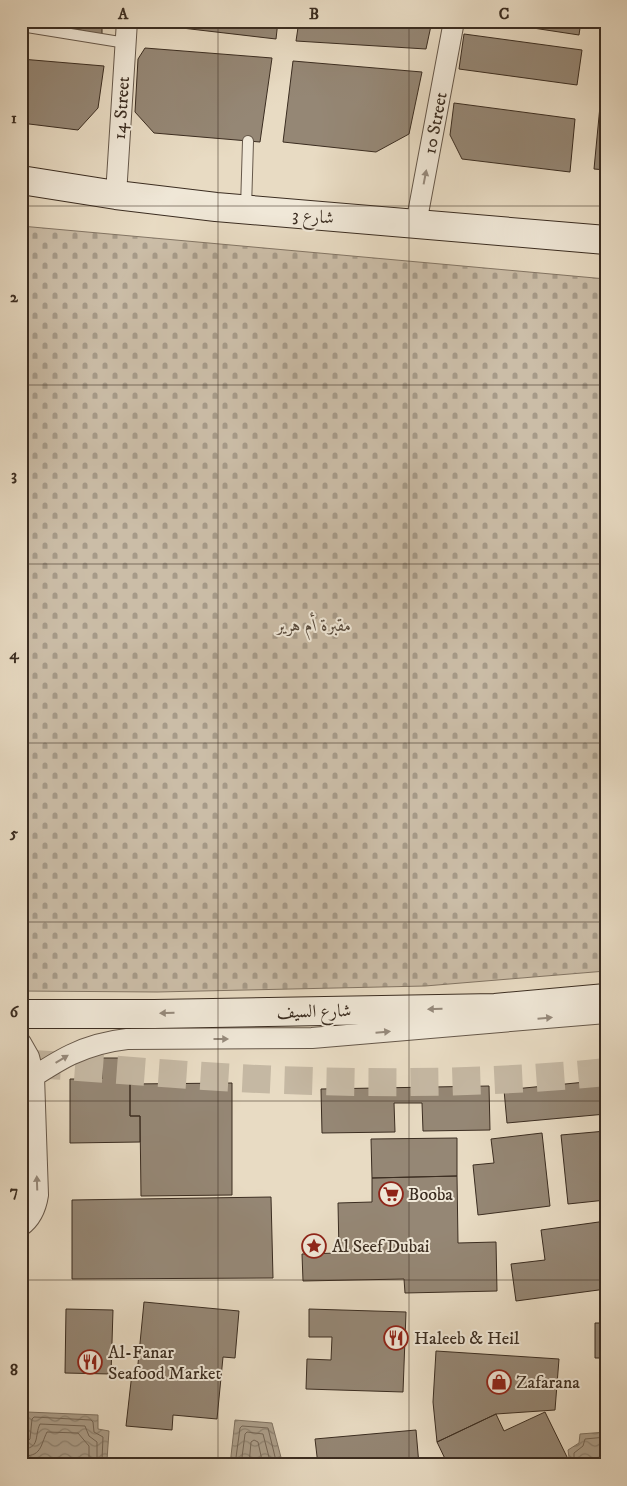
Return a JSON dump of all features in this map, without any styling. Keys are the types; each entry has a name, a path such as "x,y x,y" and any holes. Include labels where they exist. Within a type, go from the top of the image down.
{"main road":[{"name":"شارع 3","path":"21,180 116,195 246,210 606,240"},
{"name":"شارع السيف","path":"21,1014 154,1014 495,1008 606,998"}],"street":[{"name":"14 Street","path":"116,195 128,21"},
{"name":"10 Street","path":"416,224 454,21"},
{"name":"شارع السيف","path":"28,1081 70,1054 83,1048 119,1040 312,1038 606,1014"},
{"path":"21,1043 29,1057 28,1081 38,1195 34,1211 27,1222 21,1226"}],"lane":[{"path":"21,26 126,43"},
{"path":"246,210 248,141"}],"green space":[{"name":"مقبرة أم هرير","path":"21,226 606,279 606,971 425,986 157,992 21,991"}],"water":[{"path":"27,1412 98,1415 98,1429 109,1431 107,1460 159,1465 21,1465 21,1438 26,1438"},
{"path":"235,1420 272,1423 283,1465 230,1465"},
{"path":"606,1432 606,1465 570,1465 568,1450 579,1443 580,1434"}],"building":[{"path":"40,21 102,21 102,35"},
{"path":"139,21 278,21 276,39 139,23"},
{"path":"299,21 432,21 426,49 296,41"},
{"path":"487,21 581,21 579,35"},
{"path":"464,34 582,50 577,85 459,69"},
{"path":"606,43 606,170 594,169"},
{"path":"145,48 272,58 260,142 154,133 135,112 138,59"},
{"path":"21,59 104,66 98,108 78,130 21,123"},
{"path":"293,61 422,72 409,134 376,152 283,142"},
{"path":"454,103 575,119 570,172 462,159 450,135"},
{"path":"102,1058 130,1058 130,1116 140,1116 140,1142 70,1143 70,1079 102,1079"},
{"path":"606,1080 606,1114 507,1123 504,1090"},
{"path":"232,1083 232,1195 141,1196 140,1116 130,1116 130,1084"},
{"path":"489,1086 490,1130 423,1131 422,1103 394,1103 395,1132 322,1133 321,1089"},
{"path":"606,1131 606,1200 568,1204 561,1135"},
{"path":"542,1133 550,1206 478,1215 473,1165 494,1163 491,1139"},
{"path":"457,1138 457,1176 372,1178 371,1139"},
{"path":"457,1176 458,1243 496,1242 497,1291 405,1293 404,1279 303,1281 302,1254 339,1253 338,1203 372,1202 372,1178"},
{"path":"271,1197 273,1278 72,1279 72,1200"},
{"path":"606,1221 606,1289 516,1301 511,1264 545,1260 541,1230"},
{"path":"144,1302 239,1311 235,1358 223,1357 217,1419 173,1415 172,1430 126,1426 132,1373 137,1374"},
{"path":"66,1309 113,1310 111,1374 65,1373"},
{"path":"309,1309 406,1312 403,1392 306,1389 307,1359 331,1360 332,1337 309,1337"},
{"path":"595,1323 606,1323 606,1358 595,1358"},
{"path":"436,1351 559,1359 555,1410 496,1414 437,1442 433,1402"},
{"path":"545,1412 569,1461 560,1465 448,1465 437,1442 496,1414 504,1431"},
{"path":"416,1430 419,1465 318,1465 315,1439"}],"tunnel":[{"path":"33,1064 250,1079 362,1082 443,1082 606,1072"}],"place":[{"name":"Booba","path":"391,1194"},
{"name":"Al Seef Dubai","path":"314,1246"},
{"name":"Haleeb & Heil","path":"396,1338"},
{"name":"Al-Fanar Seafood Market","path":"90,1362"},
{"name":"Zafarana","path":"499,1382"}]}
